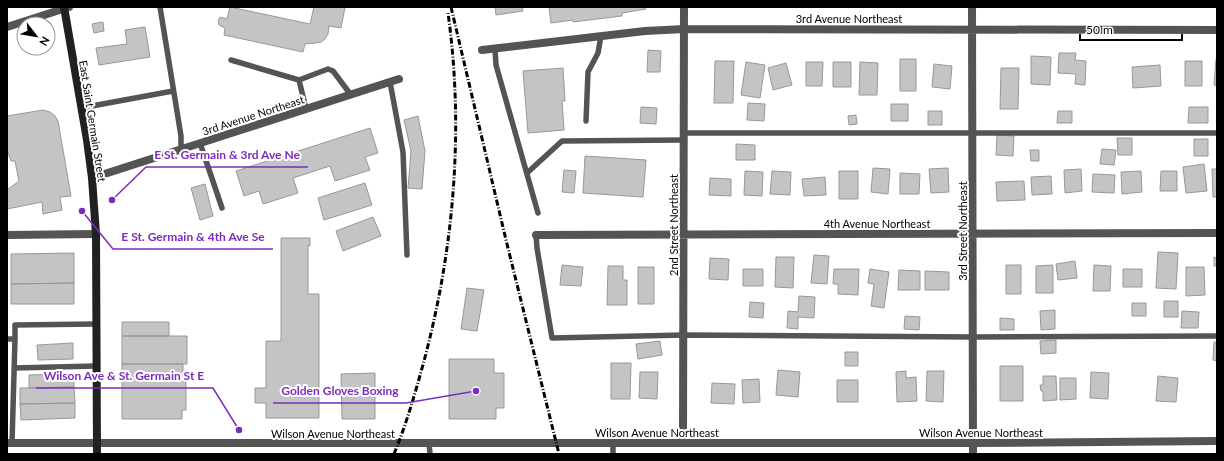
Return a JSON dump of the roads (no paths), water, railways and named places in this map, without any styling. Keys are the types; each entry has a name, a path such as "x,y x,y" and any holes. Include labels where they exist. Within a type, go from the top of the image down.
{"main road":[{"name":"East Saint Germain Street","path":"66,7 92,178 96,234 97,454"}],"street":[{"path":"7,27 66,7"},
{"name":"2nd Street Northeast","path":"683,443 684,7"},
{"name":"3rd Street Northeast","path":"972,7 973,454"},
{"name":"3rd Avenue Northeast","path":"482,50 645,31 684,29 1217,30"},
{"name":"3rd Avenue Northeast","path":"92,178 399,79"},
{"path":"7,235 96,234"},
{"name":"4th Avenue Northeast","path":"536,235 1217,234"},
{"name":"Wilson Avenue Northeast","path":"9,443 973,443 1217,441"}],"lane":[{"path":"160,7 181,136 181,150"},
{"path":"586,122 588,72 598,53 601,36"},
{"path":"495,49 496,65 538,213"},
{"path":"231,60 299,80 328,70 333,71 351,94"},
{"path":"299,80 306,109"},
{"path":"390,82 403,152 407,255"},
{"path":"81,108 173,91"},
{"path":"527,173 562,141 684,136 972,132 1217,133"},
{"path":"200,143 222,208"},
{"path":"536,235 536,248 552,338 684,335 973,337 1217,336"},
{"path":"9,443 15,325 96,324"},
{"path":"7,339 14,339"},
{"path":"14,368 96,366"},
{"path":"429,443 430,454"},
{"path":"613,443 613,454"}],"railway":[{"path":"451,7 506,240 559,454"},
{"path":"394,454 411,407 431,334 448,244 453,198 455,151 453,59 448,13"}],"place":[{"name":"E St. Germain & 3rd Ave Ne","path":"112,200"},
{"name":"E St. Germain & 4th Ave Se","path":"82,211"},
{"name":"Golden Gloves Boxing","path":"476,391"},
{"name":"Wilson Ave & St. Germain St E","path":"239,430"}]}
